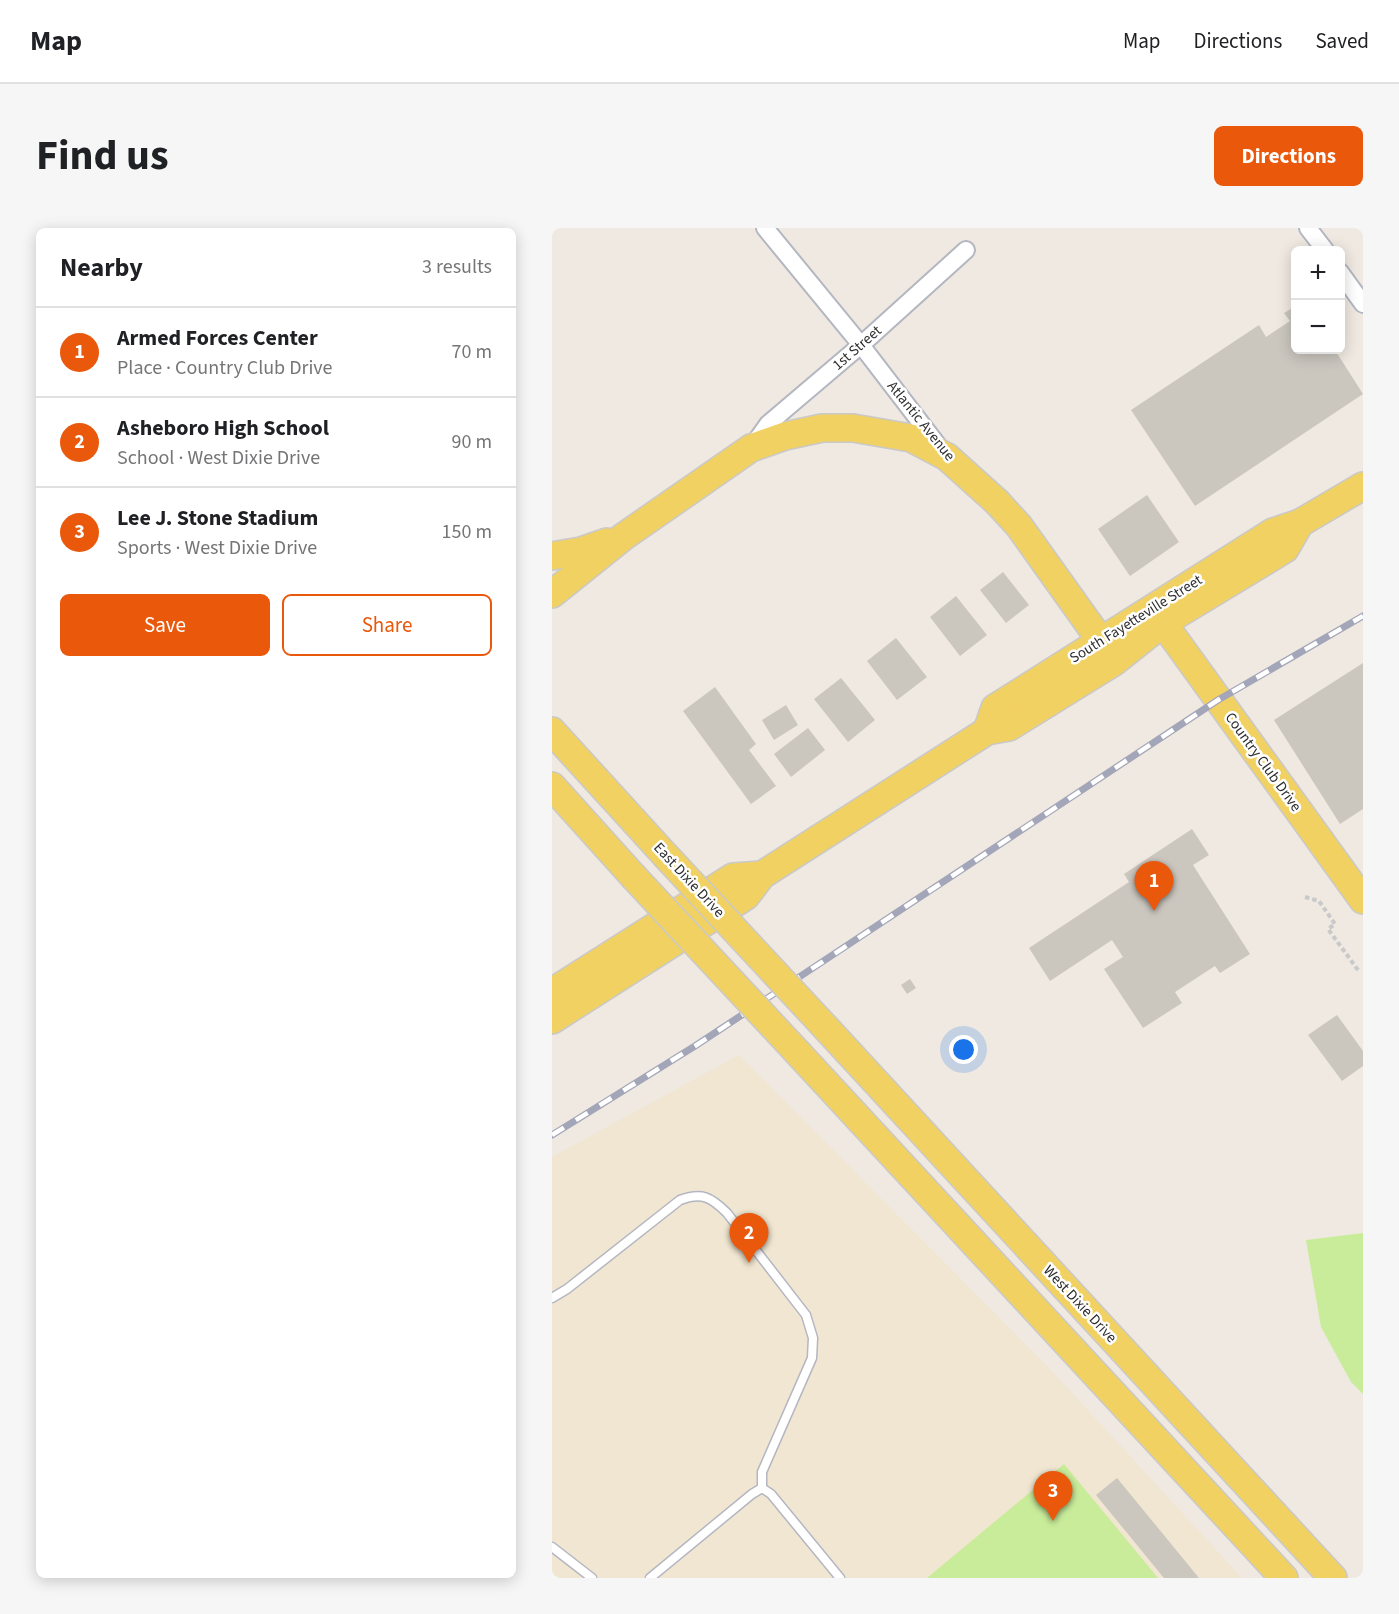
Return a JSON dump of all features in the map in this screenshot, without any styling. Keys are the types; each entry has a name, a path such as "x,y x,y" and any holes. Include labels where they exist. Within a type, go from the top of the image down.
{"main road":[{"path":"552,594 623,537 752,448 785,436 822,428 853,428 911,438 947,457"},
{"name":"Atlantic Avenue","path":"947,457 997,502 1019,526 1101,640"},
{"name":"South Fayetteville Street","path":"987,731 995,708 1273,532 1300,523 1363,486"},
{"name":"South Fayetteville Street","path":"552,1020 746,896 762,875 987,731 1009,727 1114,662 1163,623 1285,549 1300,523"},
{"path":"552,556 581,551 623,537"},
{"name":"Country Club Drive","path":"1163,623 1363,900"},
{"path":"552,709 598,781"},
{"name":"East Dixie Drive","path":"552,731 827,1029"},
{"path":"552,786 1284,1578"},
{"name":"South Fayetteville Street","path":"552,992 733,877 762,875"},
{"name":"West Dixie Drive","path":"827,1029 1333,1578"}],"street":[{"name":"Atlantic Avenue","path":"765,228 861,345 947,457"},
{"path":"1308,228 1322,246"},
{"name":"1st Street","path":"752,448 768,424 861,345 966,250"},
{"path":"1345,278 1363,304"}],"lane":[{"path":"552,1298 567,1289 680,1200 694,1195 716,1202 806,1315 813,1338 812,1358 762,1472 762,1488"},
{"path":"650,1578 762,1488"},
{"path":"762,1488 771,1494 840,1578"},
{"path":"552,1547 592,1578"}],"path":[{"path":"1305,897 1319,901 1335,924 1328,929 1358,970"}],"shaded area":[{"path":"739,1055 1051,1370 1242,1578 552,1578 552,1157"}],"green space":[{"path":"1363,1233 1363,1394 1351,1382 1321,1327 1306,1240"},
{"path":"1064,1464 1158,1578 927,1578"}],"building":[{"path":"1291,309 1291,354 1338,354 1363,394 1195,506 1131,410 1259,325 1266,337 1290,321 1284,313"},
{"path":"1147,495 1179,542 1130,576 1098,529"},
{"path":"1003,572 1029,605 1006,623 980,590"},
{"path":"956,596 987,635 960,656 930,617"},
{"path":"896,638 927,677 897,700 867,661"},
{"path":"1363,663 1363,809 1340,824 1274,720"},
{"path":"841,678 875,720 848,742 814,699"},
{"path":"715,687 756,744 749,750 776,786 751,804 683,711"},
{"path":"786,705 798,725 774,740 762,720"},
{"path":"808,728 825,750 791,777 774,754"},
{"path":"1192,829 1209,855 1193,865 1250,954 1220,973 1215,966 1175,992 1182,1003 1143,1028 1104,969 1123,957 1112,940 1050,981 1029,948 1129,882 1124,874"},
{"path":"910,979 916,988 907,994 901,985"},
{"path":"1337,1015 1363,1051 1363,1066 1342,1081 1308,1035"},
{"path":"1117,1478 1199,1578 1164,1578 1096,1495"}],"railway":[{"path":"552,1135 695,1046 1218,700 1363,616"}],"place":[{"name":"Armed Forces Center","path":"1154,911"},
{"name":"Asheboro High School","path":"749,1263"},
{"name":"Lee J. Stone Stadium","path":"1053,1521"}]}
